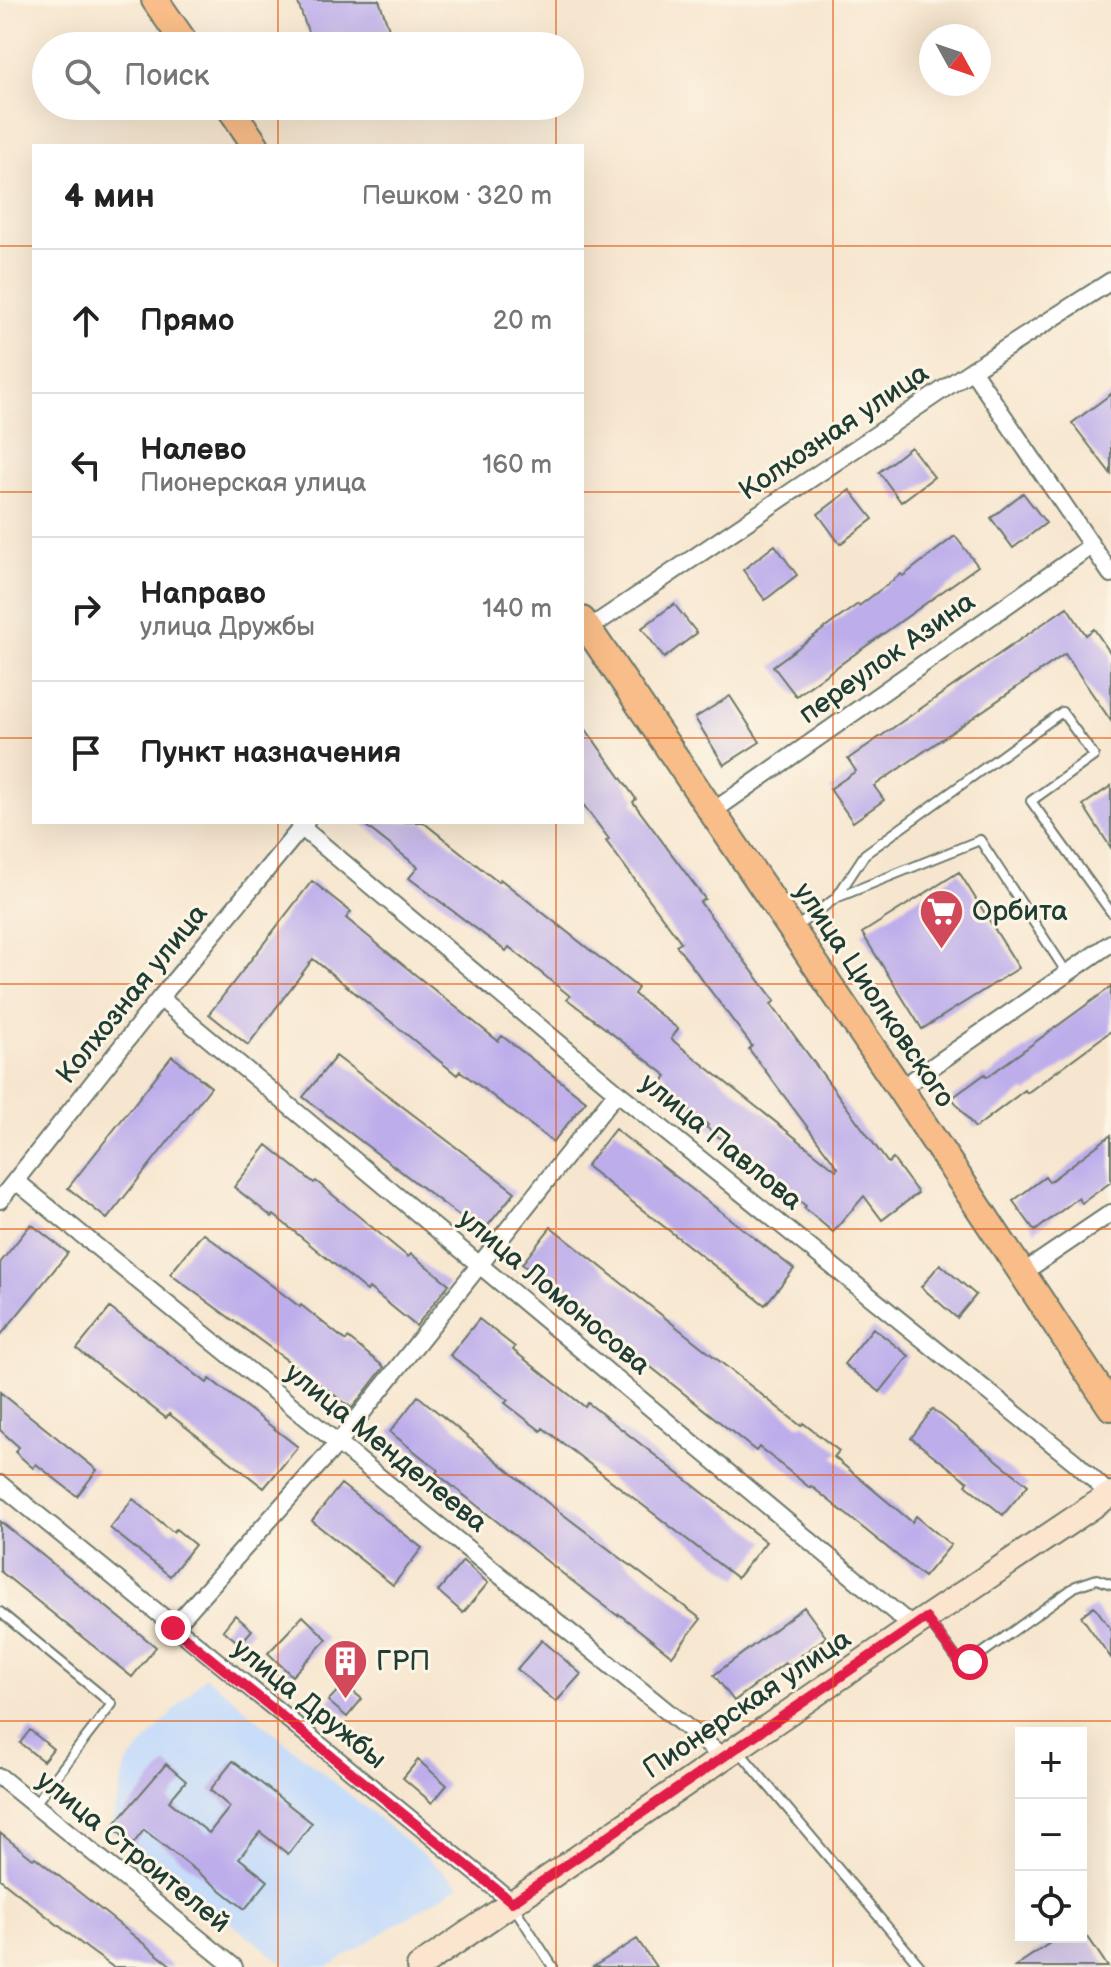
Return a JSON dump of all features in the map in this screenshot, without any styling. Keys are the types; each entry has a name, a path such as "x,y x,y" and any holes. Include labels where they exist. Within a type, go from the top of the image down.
{"main road":[{"path":"155,0 177,32"},
{"path":"238,120 255,144"},
{"name":"улица Циолковского","path":"585,625 900,1089 1111,1407"}],"street":[{"name":"Колхозная улица","path":"585,625 1111,281"},
{"path":"972,370 1111,574"},
{"name":"переулок Азина","path":"712,812 1091,546"},
{"name":"Колхозная улица","path":"0,1200 160,998 304,825"},
{"name":"улица Павлова","path":"304,825 617,1092 1075,1462 1110,1494"},
{"path":"900,1089 1111,943"},
{"name":"улица Ломоносова","path":"160,998 920,1622"},
{"path":"173,1628 338,1443 617,1092"},
{"name":"улица Менделеева","path":"16,1181 338,1443 729,1752"},
{"path":"1021,1274 1111,1213"},
{"name":"улица Дружбы","path":"0,1484 512,1902"},
{"name":"Пионерская улица","path":"419,1967 1110,1494"},
{"name":"улица Строителей","path":"0,1777 234,1967"}],"lane":[{"path":"836,898 865,854 1062,712 1094,756 1031,801 1111,912"},
{"path":"792,929 836,898 980,840 1067,973"},
{"path":"920,1622 958,1660 970,1662 1076,1586 1097,1579 1111,1584"},
{"path":"0,1612 112,1704 34,1805"},
{"path":"729,1752 921,1967"},
{"path":"512,1902 553,1967"}],"shaded area":[{"path":"205,1676 460,1885 328,1967 288,1967 110,1829 127,1763"}],"building":[{"path":"297,0 379,0 390,32 308,32"},
{"path":"1111,394 1111,474 1072,423"},
{"path":"911,447 934,477 901,502 879,472"},
{"path":"850,490 873,519 840,544 818,514"},
{"path":"1023,493 1046,523 1013,548 991,518"},
{"path":"955,536 978,566 796,696 773,666"},
{"path":"775,545 797,575 765,600 743,570"},
{"path":"674,604 697,633 664,658 642,628"},
{"path":"1067,607 1086,635 1094,629 1111,654 1111,721 1065,654 874,786 884,800 853,822 830,789 856,771 848,759"},
{"path":"730,696 760,742 724,765 695,718"},
{"path":"584,727 636,799 633,802 705,899 700,902 775,1001 771,1004 888,1163 893,1159 918,1193 882,1220 864,1196 833,1232 804,1208 806,1206 659,1086 667,1076 567,999 570,996 509,947 506,951 409,878 418,867 364,824 426,824 638,988 634,994 678,1029 671,1039 836,1170 838,1168 749,1049 752,1046 676,945 681,942 606,841 609,839 584,806"},
{"path":"1111,786 1111,848 1083,805"},
{"name":"Орбита","path":"959,872 1019,968 922,1029 862,933"},
{"path":"312,881 351,912 346,918 397,960 498,1041 502,1036 586,1101 553,1142 460,1071 457,1075 313,959 248,1045 209,1014"},
{"path":"1111,987 1111,1031 975,1128 952,1098 985,1074 987,1077"},
{"path":"172,1056 211,1087 107,1219 68,1188"},
{"path":"336,1056 515,1192 482,1233 303,1097"},
{"path":"615,1129 794,1269 765,1305 586,1166"},
{"path":"1111,1135 1111,1182 1082,1203 1078,1198 1035,1231 1013,1201 1045,1177 1049,1182"},
{"path":"267,1145 408,1257 411,1254 449,1284 416,1326 234,1187"},
{"path":"31,1224 68,1253 0,1336 0,1263"},
{"path":"551,1227 801,1426 803,1423 839,1451 834,1457 912,1522 916,1516 951,1545 924,1577 759,1447 756,1451 522,1264"},
{"path":"203,1233 384,1367 352,1408 170,1274"},
{"path":"940,1264 976,1295 957,1318 921,1287"},
{"path":"110,1308 207,1383 210,1379 298,1447 264,1488 169,1414 166,1418 77,1349"},
{"path":"479,1319 585,1407 588,1403 766,1542 737,1578 543,1428 541,1431 505,1403 508,1400 450,1355"},
{"path":"873,1328 909,1356 880,1392 844,1364"},
{"path":"0,1392 97,1470 77,1496 36,1464 33,1468 15,1452 19,1447 0,1430"},
{"path":"418,1396 548,1503 701,1619 672,1656 436,1473 438,1470 390,1432"},
{"path":"933,1409 1028,1485 1003,1515 966,1485 968,1482 911,1438"},
{"path":"341,1484 422,1548 393,1585 312,1521"},
{"path":"133,1499 173,1532 176,1529 195,1545 170,1576 110,1528"},
{"path":"0,1521 156,1647 132,1677 0,1571"},
{"path":"463,1561 488,1583 463,1613 438,1591"},
{"path":"1094,1606 1111,1629 1111,1658 1081,1616"},
{"path":"804,1607 826,1637 734,1701 714,1675"},
{"path":"235,1615 252,1630 240,1644 223,1630"},
{"path":"303,1616 327,1639 292,1676 268,1653"},
{"path":"542,1640 581,1674 556,1702 517,1669"},
{"name":"ГРП","path":"344,1684 362,1699 347,1717 328,1701"},
{"path":"30,1730 53,1749 43,1761 20,1743"},
{"path":"418,1760 447,1785 432,1803 403,1778"},
{"path":"233,1761 312,1823 288,1854 260,1832 239,1858 268,1881 245,1909 144,1830 133,1844 112,1827 166,1764 186,1781 169,1801 209,1833 230,1807 210,1790"},
{"path":"0,1833 33,1859 35,1857 173,1967 113,1967 88,1949 0,1879"},
{"path":"1088,1937 1108,1967 1014,1967 1050,1943 1087,1943"},
{"path":"637,1939 656,1967 593,1967"}],"place":[{"name":"Орбита","path":"941,950"},
{"name":"ГРП","path":"345,1700"}],"route":[{"path":"173,1628 512,1902 926,1618 958,1660 970,1662"}]}
